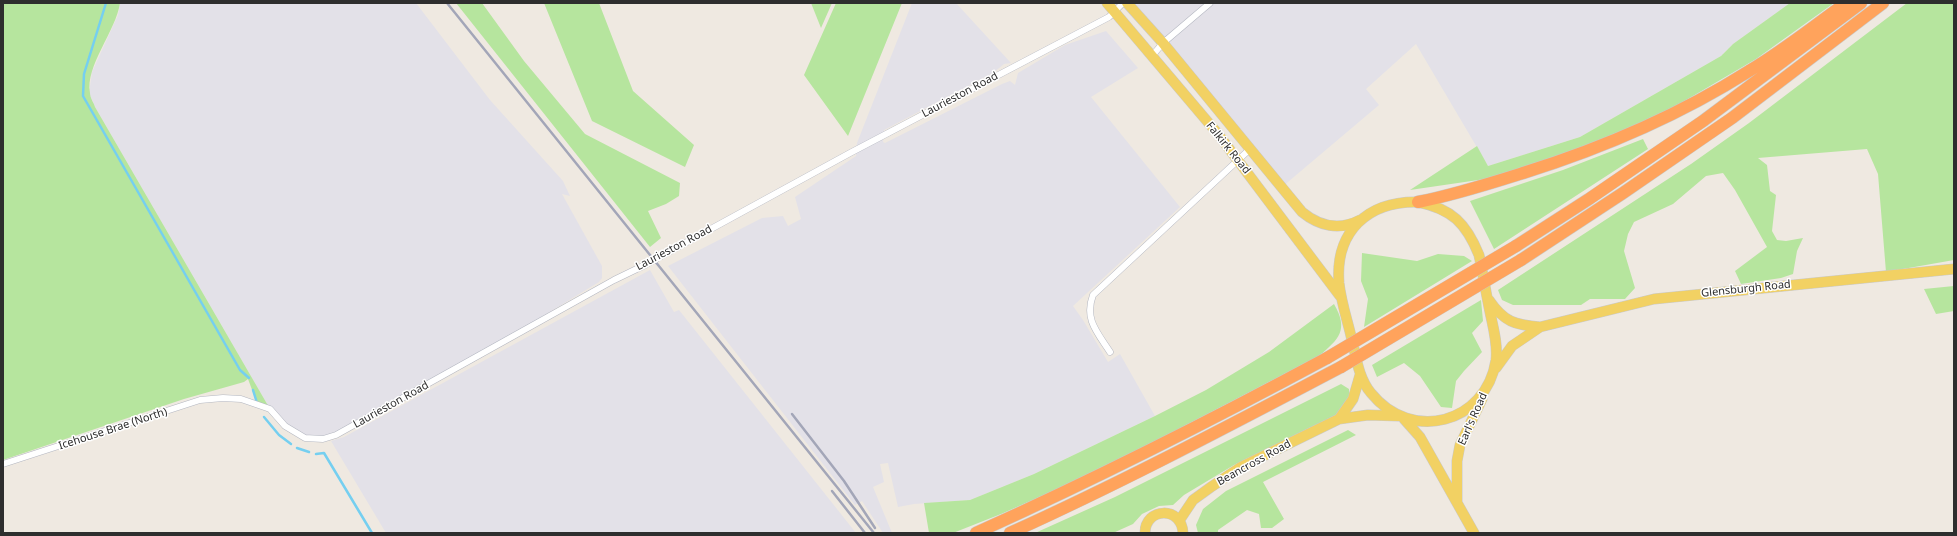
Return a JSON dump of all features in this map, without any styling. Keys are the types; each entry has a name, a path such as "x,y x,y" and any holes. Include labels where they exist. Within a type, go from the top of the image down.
{"highway":[{"path":"1418,202 1458,193 1566,160 1656,123 1751,70 1846,3"},
{"path":"976,533 1069,491 1175,438 1327,358 1516,246 1589,199 1697,125 1861,3"},
{"path":"1010,533 1085,498 1206,438 1341,367 1521,260 1623,193 1726,122 1883,3"}],"main road":[{"name":"Falkirk Road","path":"1107,3 1239,160 1342,298"},
{"name":"Falkirk Road","path":"1127,3 1163,43 1302,212 1311,219 1326,226 1353,224 1361,219"},
{"path":"1360,374 1342,298 1339,270 1341,256 1349,236 1361,219 1385,205 1397,202 1418,202 1446,210 1462,223 1468,231 1479,255 1496,350 1493,373 1489,383"},
{"name":"Glensburgh Road","path":"1487,297 1496,311 1506,320 1523,326 1540,327 1654,299 1954,269"},
{"name":"Glensburgh Road","path":"1493,373 1507,352 1519,341 1540,327"},
{"name":"Earl's Road","path":"1360,374 1372,395 1400,416 1415,430 1474,533"},
{"name":"Beancross Road","path":"1339,419 1354,399 1360,374"},
{"name":"Earl's Road","path":"1457,504 1456,479 1460,445 1489,383"},
{"name":"Beancross Road","path":"1180,521 1193,500 1241,467 1339,419 1366,415 1400,416 1411,420 1428,422 1454,416 1472,405 1489,383"},
{"path":"1145,533 1146,524 1156,514 1167,513 1173,515 1180,521 1183,527 1183,533"}],"street":[{"name":"Laurieston Road","path":"223,398 241,399 270,409 285,426 305,438 323,439 336,435 618,278 645,265 854,151 1109,17 1123,3"},
{"path":"1152,56 1163,43 1210,3"},
{"path":"1110,352 1092,323 1089,312 1093,294 1250,150"},
{"name":"Icehouse Brae (North)","path":"3,464 200,400 223,398"}],"shaded area":[{"path":"120,3 416,3 490,100 563,181 570,196 562,194 602,266 602,278 599,282 456,369 323,439 295,434 270,409 95,107 89,93 92,72 118,15"},
{"path":"912,3 956,3 1011,63 1004,64 993,73 884,130 883,142 885,143 1002,84 1010,81 1015,85 1018,73 1065,45 1106,31 1138,68 1091,97 1180,207 1073,306 1108,362 1120,354 1155,416 1034,474 970,500 914,504 898,507 888,463 880,464 884,482 873,487 892,533 883,533 862,501 855,505 668,266 762,218 783,216 788,226 801,219 795,197 856,156 857,143"},
{"path":"1127,3 1790,3 1733,44 1721,56 1580,137 1488,166 1416,44 1366,89 1379,105 1282,187"},
{"path":"650,270 674,312 679,310 856,533 386,533 331,441 344,437"}],"green space":[{"path":"3,3 120,3 113,25 92,71 90,83 91,99 270,409 257,403 248,379 244,382 184,399 3,460"},
{"path":"456,3 482,3 524,61 585,134 680,183 679,196 666,204 648,211 661,238 650,247"},
{"path":"544,3 599,3 633,91 694,145 685,167 592,121"},
{"path":"811,3 832,3 821,28"},
{"path":"836,3 902,3 848,136 804,75"},
{"path":"1790,3 1834,3 1756,59 1664,113 1596,144 1492,178 1410,190 1477,146 1488,166 1580,137 1721,56 1733,44"},
{"path":"1907,3 1954,3 1954,260 1886,272 1878,174 1867,149 1758,158 1767,165 1770,191 1776,195 1772,231 1777,240 1786,241 1803,238 1797,251 1793,274 1781,278 1741,284 1735,271 1767,247 1735,190 1723,173 1706,176 1673,204 1634,222 1628,234 1624,251 1635,288 1625,299 1590,299 1581,305 1513,305 1502,300 1498,290 1691,164 1749,123"},
{"path":"1643,139 1648,149 1494,249 1470,201 1563,170"},
{"path":"1362,253 1417,261 1438,254 1464,256 1472,261 1364,327 1368,299 1361,281"},
{"path":"1954,286 1954,311 1936,314 1924,289"},
{"path":"1481,300 1483,321 1472,333 1482,352 1456,381 1452,408 1441,407 1420,376 1404,363 1377,377 1372,365"},
{"path":"1334,304 1341,321 1340,333 1332,344 1319,356 1098,471 1001,514 953,533 929,533 924,503 970,500 1034,474 1155,416 1206,390 1269,352"},
{"path":"1341,384 1349,389 1349,402 1338,414 1234,465 1184,495 1173,505 1159,506 1142,514 1133,524 1113,533 1035,533 1115,497"},
{"path":"1348,430 1356,435 1263,482 1284,519 1272,528 1261,528 1259,514 1247,510 1218,530 1218,533 1198,533 1196,525 1203,509 1226,491"}],"waterway":[{"path":"106,3 84,74 83,96 240,370 249,378"},
{"path":"253,390 257,403"},
{"path":"264,417 279,435 291,444"},
{"path":"297,448 309,452"},
{"path":"316,454 324,453 372,533"}],"railway":[{"path":"447,3 874,533"},
{"path":"792,414 844,481 875,528"},
{"path":"832,491 865,533"}]}
